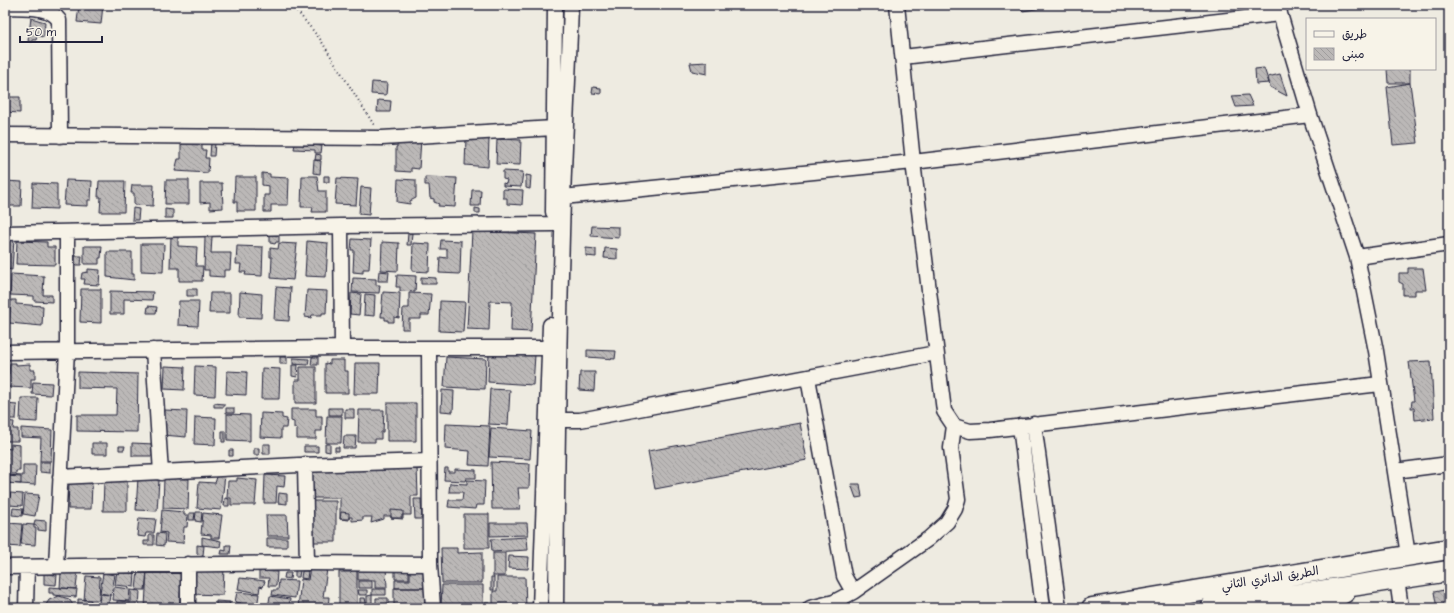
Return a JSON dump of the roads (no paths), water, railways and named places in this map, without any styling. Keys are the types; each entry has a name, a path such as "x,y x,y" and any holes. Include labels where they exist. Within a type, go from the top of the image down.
{"highway":[{"name":"الطريق الدائري الثاني","path":"1092,608 1449,548"},
{"name":"الطريق الدائري الثاني","path":"1211,608 1268,604 1367,583 1449,570"},
{"path":"1268,604 1273,577"},
{"path":"1253,581 1268,604"},
{"path":"1317,608 1348,591 1367,583"},
{"path":"1211,608 1220,608"}],"street":[{"path":"540,608 553,224 555,5"},
{"path":"556,608 557,420 563,197 570,72 571,5"},
{"path":"897,5 913,162 936,353 944,411 954,426 970,431 1380,384"},
{"path":"5,7 45,10 54,13 59,20 60,136"},
{"path":"903,56 1279,9 1310,115 1357,257 1375,344 1380,384 1408,555"},
{"path":"563,197 913,162 1310,115"},
{"path":"5,135 382,138 554,128"},
{"path":"5,233 67,233 341,226 553,224"},
{"path":"341,226 342,348"},
{"path":"56,566 67,350 67,233"},
{"path":"1357,257 1449,244"},
{"path":"429,348 430,564 433,608"},
{"path":"5,352 67,350 549,348"},
{"path":"153,350 161,473"},
{"path":"557,420 580,420 936,353"},
{"path":"808,378 844,576 853,592"},
{"path":"1027,425 1043,608"},
{"path":"1027,425 1059,608"},
{"path":"810,608 834,602 853,592 928,539 947,522 955,509 958,499 951,448 954,426"},
{"path":"60,477 161,473 305,464 429,461"},
{"path":"305,464 307,563"},
{"path":"1395,471 1449,464"},
{"path":"5,567 307,563 430,564"},
{"path":"188,564 188,608"},
{"path":"26,607 27,567"},
{"path":"1397,579 1401,608"}]}
